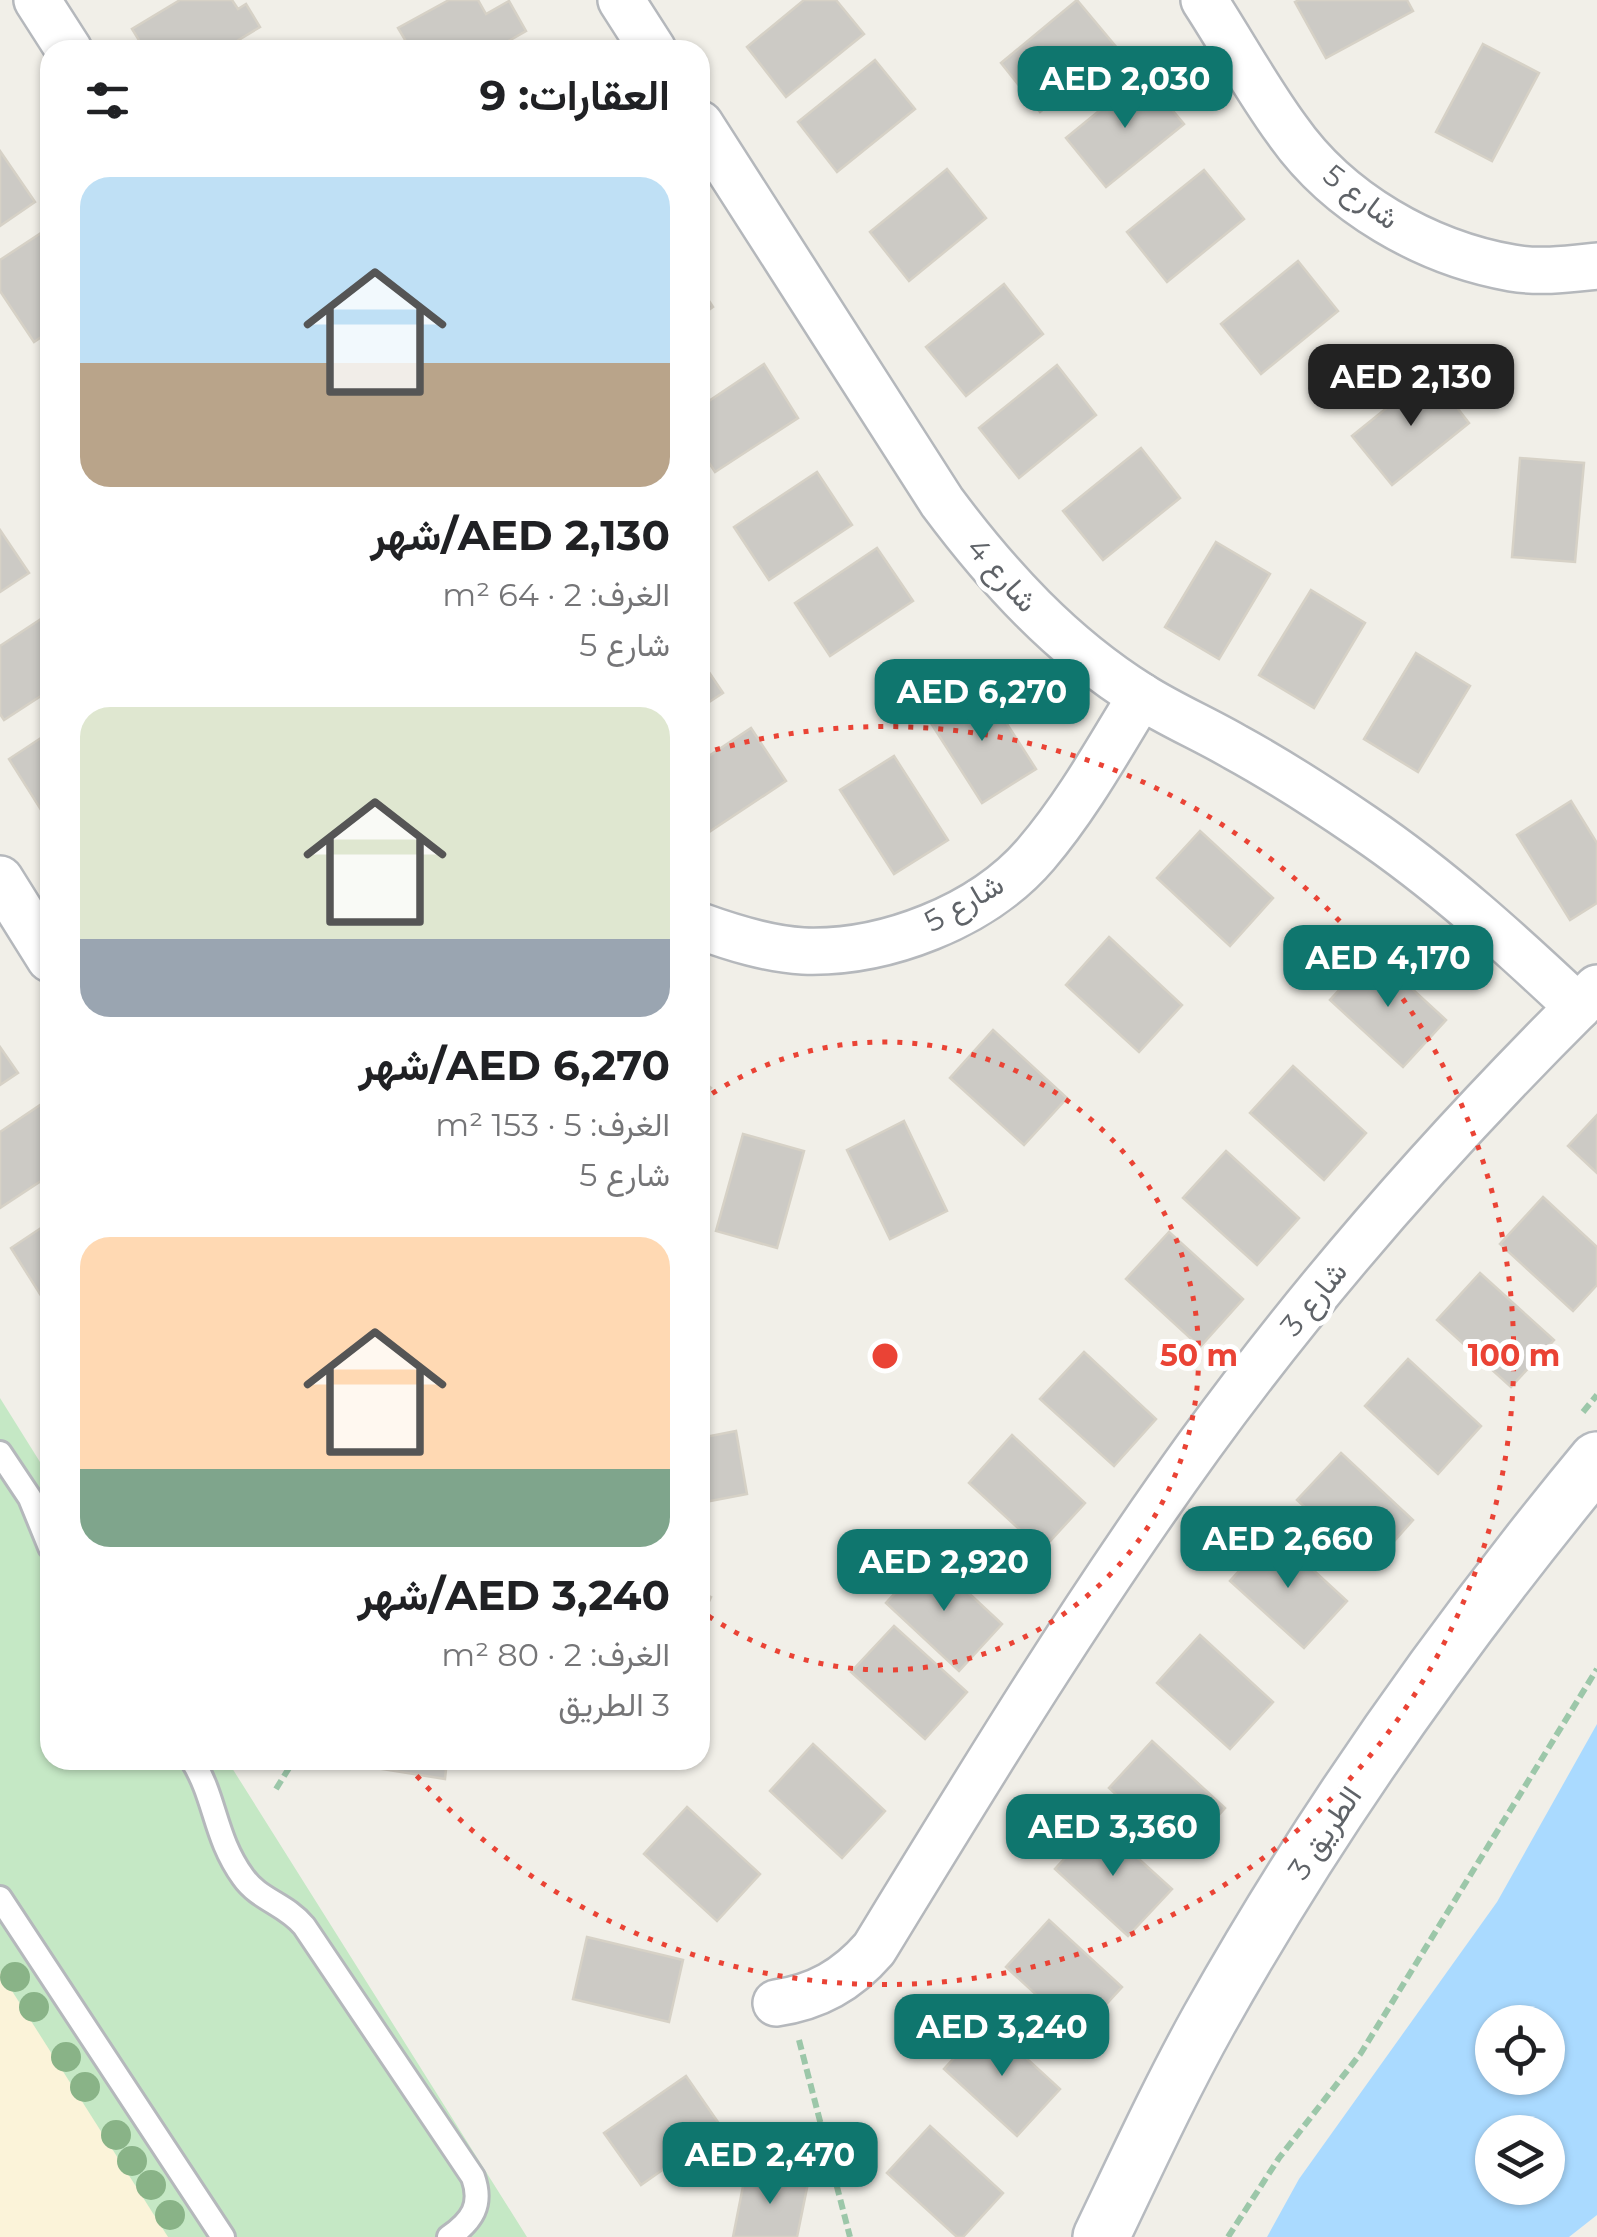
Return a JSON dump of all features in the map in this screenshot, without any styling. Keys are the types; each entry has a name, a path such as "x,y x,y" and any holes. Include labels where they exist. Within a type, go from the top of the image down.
{"street":[{"path":"37,0 63,40"},
{"path":"621,0 647,40"},
{"name":"شارع 5","path":"1204,0 1288,133 1325,174 1368,209 1416,237 1514,268 1562,270 1597,266"},
{"name":"شارع 4","path":"710,140 942,502 984,558 1032,610 1142,696 1236,747 1366,829 1588,998"},
{"name":"شارع 5","path":"710,930 740,940 802,951 864,947 928,927 984,898 1033,858 1069,812 1142,696"},
{"path":"0,879 40,943"},
{"name":"شارع 3","path":"783,2002 821,1992 841,1980 874,1949 998,1746 1200,1446 1379,1220 1474,1114 1588,998"},
{"name":"3 الطريق","path":"1102,2237 1207,2024 1302,1866 1476,1614 1597,1460"}],"lane":[{"path":"0,1453 30,1498 40,1522"},
{"path":"197,1770 208,1791 218,1833 239,1872 252,1888 283,1906 304,1926 473,2176 478,2202 473,2216 449,2237"},
{"path":"0,1898 224,2237"}],"path":[{"path":"1228,2237 1279,2158 1361,2053 1597,1669"},
{"path":"276,1789 288,1770"},
{"path":"783,2002 850,2237"}],"green space":[{"path":"0,1398 40,1462 40,1770 233,1770 527,2237 136,2237 0,2019"}],"sand":[{"path":"0,1972 168,2237 0,2237"}],"water":[{"path":"1597,1724 1597,2215 1569,2237 1267,2237 1299,2179 1497,1902"}],"building":[{"path":"180,0 232,0 238,9 246,4 260,27 239,40 139,40 132,29"},
{"path":"449,0 478,0 486,14 509,1 526,31 510,40 405,40 398,28"},
{"path":"804,0 836,0 864,34 786,97 747,47"},
{"path":"1077,0 1118,49 1040,112 1001,63"},
{"path":"1407,0 1413,11 1326,58 1295,2"},
{"path":"1483,44 1539,73 1492,161 1436,132"},
{"path":"875,60 915,109 837,172 798,122"},
{"path":"1143,75 1184,124 1106,187 1066,138"},
{"path":"0,151 35,202 0,226"},
{"path":"947,169 986,218 909,281 870,232"},
{"path":"1204,170 1244,219 1167,282 1127,232"},
{"path":"40,234 40,338 34,342 0,291 0,260"},
{"path":"1298,261 1338,311 1261,374 1221,324"},
{"path":"1004,284 1043,334 966,396 926,347"},
{"path":"764,364 798,418 715,472 710,464 710,400"},
{"path":"1057,365 1096,415 1019,478 979,428"},
{"path":"1430,373 1469,423 1392,485 1352,436"},
{"path":"1141,448 1180,498 1103,560 1063,511"},
{"path":"1520,458 1584,463 1575,562 1512,557"},
{"path":"817,472 852,525 769,580 734,527"},
{"path":"0,530 29,573 0,592"},
{"path":"1216,542 1270,574 1219,659 1165,627"},
{"path":"877,548 913,601 830,656 795,603"},
{"path":"1311,590 1365,623 1314,708 1259,675"},
{"path":"40,620 40,697 4,720 0,714 0,646"},
{"path":"1416,653 1470,686 1418,772 1364,739"},
{"path":"710,674 723,693 710,701"},
{"path":"982,685 1036,769 982,803 929,720"},
{"path":"751,728 786,781 710,831 710,755"},
{"path":"40,739 40,808 9,759"},
{"path":"894,756 948,840 894,874 840,790"},
{"path":"1571,801 1597,843 1597,903 1570,920 1517,835"},
{"path":"1200,831 1273,898 1230,946 1157,878"},
{"path":"1109,937 1182,1005 1139,1052 1066,985"},
{"path":"1373,953 1446,1020 1403,1067 1330,1000"},
{"path":"993,1030 1067,1098 1024,1145 950,1078"},
{"path":"0,1047 18,1073 0,1085"},
{"path":"1293,1066 1366,1133 1324,1180 1250,1113"},
{"path":"40,1105 40,1182 0,1208 0,1132"},
{"path":"1597,1115 1597,1173 1568,1146"},
{"path":"904,1121 947,1211 890,1239 847,1150"},
{"path":"743,1134 804,1151 777,1248 716,1231"},
{"path":"1226,1151 1299,1218 1257,1265 1183,1198"},
{"path":"1543,1197 1597,1247 1597,1285 1573,1311 1500,1244"},
{"path":"40,1229 40,1294 11,1248"},
{"path":"1169,1232 1243,1299 1200,1347 1126,1279"},
{"path":"1480,1273 1554,1340 1511,1387 1437,1320"},
{"path":"1084,1352 1156,1419 1114,1466 1040,1399"},
{"path":"1408,1359 1481,1426 1438,1474 1365,1406"},
{"path":"736,1431 747,1494 710,1501 710,1436"},
{"path":"1012,1435 1085,1503 1042,1550 969,1483"},
{"path":"1341,1453 1413,1520 1371,1567 1297,1500"},
{"path":"1273,1533 1347,1601 1304,1648 1230,1581"},
{"path":"929,1556 1002,1624 959,1671 886,1603"},
{"path":"894,1626 967,1692 925,1739 851,1672"},
{"path":"1200,1635 1273,1702 1230,1749 1157,1683"},
{"path":"1152,1741 1225,1808 1182,1855 1109,1788"},
{"path":"813,1744 885,1811 842,1858 770,1791"},
{"path":"388,1770 446,1770 445,1779"},
{"path":"687,1807 760,1874 717,1921 644,1854"},
{"path":"1098,1822 1172,1889 1128,1936 1055,1869"},
{"path":"1049,1920 1122,1987 1079,2034 1006,1967"},
{"path":"587,1937 683,1960 669,2022 573,1999"},
{"path":"987,2022 1060,2089 1017,2136 944,2069"},
{"path":"686,2076 722,2128 641,2185 604,2133"},
{"path":"930,2126 1003,2193 963,2237 957,2237 887,2173"},
{"path":"746,2171 808,2183 797,2237 733,2237"}]}
